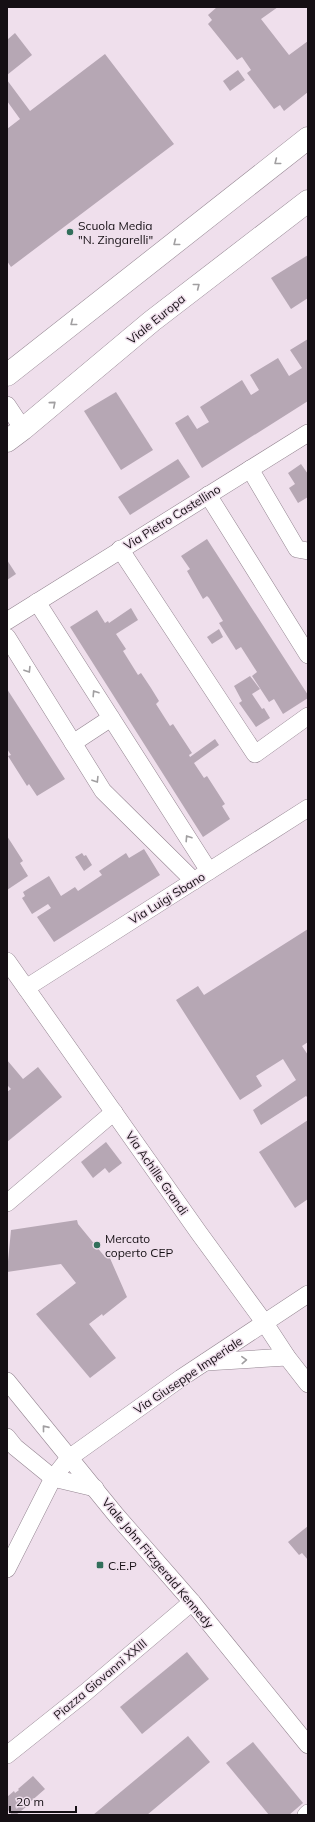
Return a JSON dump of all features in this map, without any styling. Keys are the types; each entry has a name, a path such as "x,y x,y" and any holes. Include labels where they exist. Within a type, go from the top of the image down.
{"street":[{"path":"7,375 308,138"},
{"name":"Viale Europa","path":"15,435 152,321 308,201"},
{"path":"7,405 15,435"},
{"name":"Via Pietro Castellino","path":"7,621 120,549 308,433"},
{"path":"250,469 297,549 308,551"},
{"path":"208,495 308,655"},
{"path":"120,549 256,754 308,716"},
{"path":"37,602 209,871"},
{"path":"7,637 103,791 194,881"},
{"path":"73,743 111,718"},
{"name":"Via Luigi Sbano","path":"26,988 308,808"},
{"name":"Via Achille Grandi","path":"7,961 264,1322 287,1357 308,1384"},
{"path":"7,1203 114,1112"},
{"name":"Via Giuseppe Imperiale","path":"69,1458 205,1362 308,1294"},
{"path":"205,1362 287,1357"},
{"name":"Viale John Fitzgerald Kennedy","path":"7,1381 116,1515 192,1602 308,1745"},
{"path":"7,1437 15,1447 53,1478 95,1488"},
{"path":"7,1569 53,1478 69,1458"},
{"name":"Piazza Giovanni XXIII","path":"7,1755 86,1692 192,1602"}],"building":[{"path":"217,7 278,7 261,19 289,55 308,41 308,92 284,111 280,105 274,109 247,73 251,70 242,57 237,60 208,24 212,20 208,15"},
{"path":"15,33 32,55 7,75 7,40"},
{"path":"105,54 174,144 11,267 7,261 7,129 20,119 7,101 7,80 30,111"},
{"path":"238,70 245,80 230,91 223,81"},
{"path":"308,255 308,298 291,309 271,278"},
{"path":"308,339 308,401 202,468 175,423 188,415 197,429 209,422 200,407 242,380 251,395 259,390 250,375 278,358 289,376 302,368 290,350"},
{"path":"116,392 153,450 121,470 84,411"},
{"path":"178,459 190,477 130,515 118,497"},
{"path":"301,464 308,474 308,497 298,503 289,488 295,484 288,473"},
{"path":"207,539 308,695 308,698 283,714 274,699 269,702 252,676 257,672 241,647 236,650 219,623 223,621 209,598 207,596 203,599 187,571 190,569 181,556"},
{"path":"7,560 16,574 7,580"},
{"path":"131,608 138,620 116,634 126,649 123,651 138,675 141,673 159,701 156,704 170,726 173,724 192,753 189,755 190,757 215,739 219,745 194,763 204,778 207,776 225,804 222,806 230,819 203,837 70,627 97,610 105,623 108,621 109,623"},
{"path":"219,629 223,637 212,644 207,637"},
{"path":"250,676 260,689 252,694 270,718 256,727 239,703 242,701 234,686"},
{"path":"7,689 65,779 37,796 29,784 27,786 8,756 11,755 7,749"},
{"path":"7,836 23,861 20,863 28,876 7,890"},
{"path":"144,849 160,875 54,942 37,917 51,908 48,904 32,914 22,898 25,896 23,892 49,876 61,896 75,887 78,891 102,875 99,871 126,853 129,858"},
{"path":"82,853 84,856 86,855 92,865 84,871 75,857"},
{"path":"308,929 308,1042 302,1046 308,1055 308,1098 306,1096 261,1125 253,1110 296,1080 283,1059 256,1076 262,1086 240,1100 176,1000 198,986 204,995"},
{"path":"7,1060 23,1079 38,1067 62,1097 7,1142 7,1092 11,1089 7,1085"},
{"path":"308,1120 308,1199 295,1208 259,1152"},
{"path":"106,1142 122,1163 109,1173 105,1168 93,1178 81,1162"},
{"path":"77,1220 78,1224 105,1257 109,1256 127,1297 103,1316 102,1314 89,1324 116,1358 90,1378 36,1314 76,1283 61,1264 7,1272 11,1230"},
{"path":"308,1526 308,1560 302,1553 299,1555 288,1542"},
{"path":"187,1652 209,1679 142,1734 120,1707"},
{"path":"188,1736 210,1762 147,1815 93,1815"},
{"path":"253,1742 303,1803 289,1815 269,1815 226,1763"},
{"path":"33,1776 45,1789 29,1803 26,1803 26,1807 16,1815 12,1815 7,1809 7,1797 14,1791 15,1793 19,1790 18,1789"}],"place":[{"name":"Scuola Media \"N. Zingarelli\"","path":"70,232"},
{"name":"Mercato coperto CEP","path":"97,1245"},
{"name":"C.E.P","path":"100,1565"}]}
